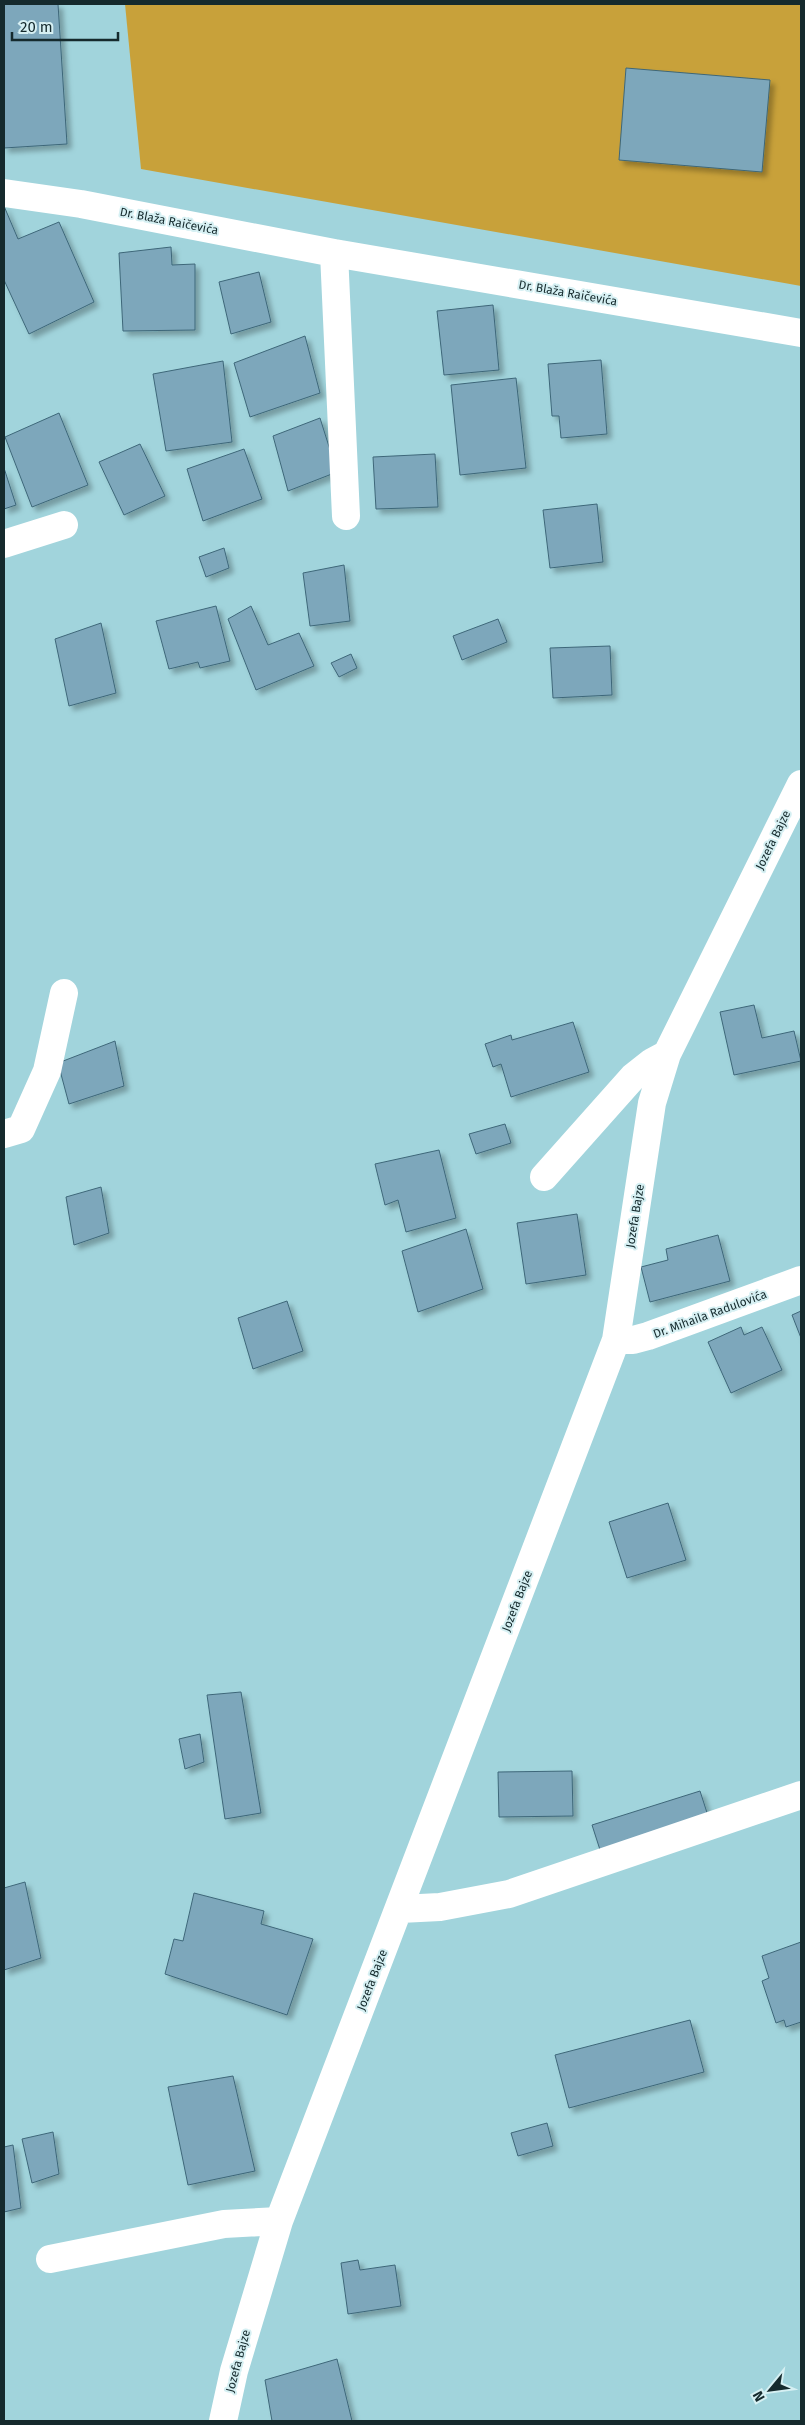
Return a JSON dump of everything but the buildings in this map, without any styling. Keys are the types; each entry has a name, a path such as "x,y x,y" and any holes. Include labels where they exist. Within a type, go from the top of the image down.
{"street":[{"name":"Dr. Blaža Raičevića","path":"4,193 81,204 334,253 801,333"},
{"path":"334,253 346,516"},
{"path":"4,544 64,525"},
{"name":"Jozefa Bajze","path":"222,2421 234,2371 279,2221 400,1909 616,1340 652,1104 667,1054 801,784"},
{"path":"4,1134 21,1129 48,1071 64,993"},
{"path":"544,1177 633,1077 652,1062 667,1054"},
{"name":"Dr. Mihaila Radulovića","path":"616,1340 633,1340 648,1336 801,1280"},
{"path":"400,1909 440,1907 509,1894 801,1795"},
{"path":"50,2260 224,2224 279,2221"}],"shaded area":[{"path":"125,4 801,4 801,286 141,169"}]}
